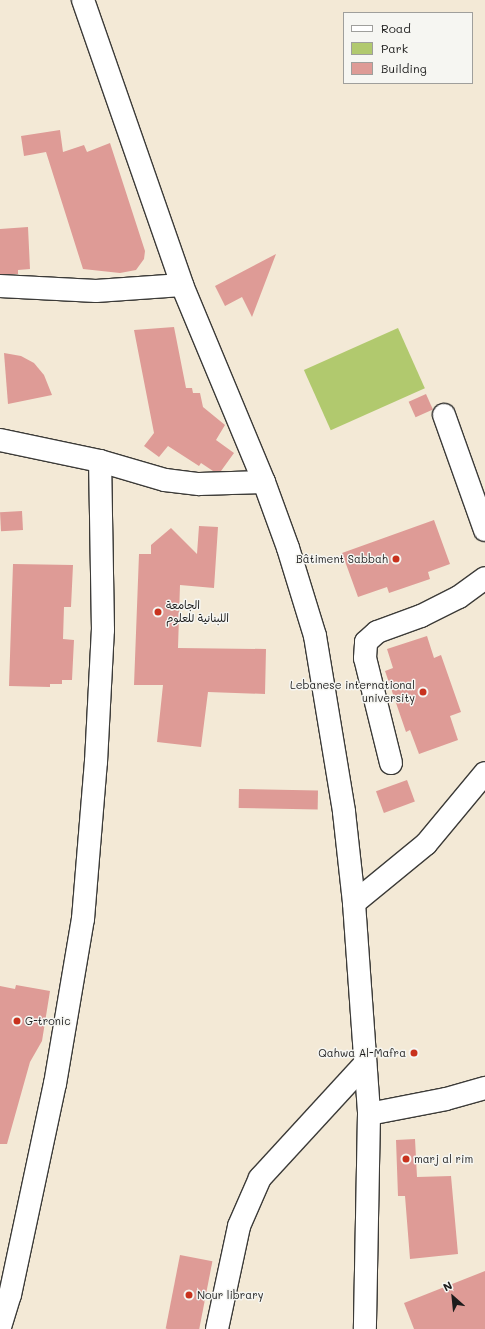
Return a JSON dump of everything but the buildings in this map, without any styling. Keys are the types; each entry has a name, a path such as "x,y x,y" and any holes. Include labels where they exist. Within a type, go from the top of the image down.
{"street":[{"path":"83,0 182,285 264,482 288,548 315,636 341,796 354,903 368,1114 365,1329"},
{"path":"0,286 96,291 182,285"},
{"path":"444,416 485,530"},
{"path":"0,440 100,461 165,480 198,484 264,482"},
{"path":"0,1327 10,1295 55,1084 83,919 96,762 103,630 100,461"},
{"path":"391,763 365,658 366,642 377,632 421,616 459,597 485,578"},
{"path":"354,903 426,844 485,773"},
{"path":"217,1329 239,1226 260,1178 365,1064"},
{"path":"368,1114 446,1098 485,1088"}],"green space":[{"path":"398,328 425,388 331,430 304,370"}],"place":[{"name":"Bâtiment Sabbah","path":"396,559"},
{"name":"الجامعة اللبنانية للعلوم","path":"158,612"},
{"name":"Lebanese international university","path":"423,692"},
{"name":"G-tronic","path":"17,1021"},
{"name":"Qahwa Al-Mafra","path":"414,1053"},
{"name":"marj al rim","path":"406,1159"},
{"name":"Nour library","path":"189,1295"}]}
